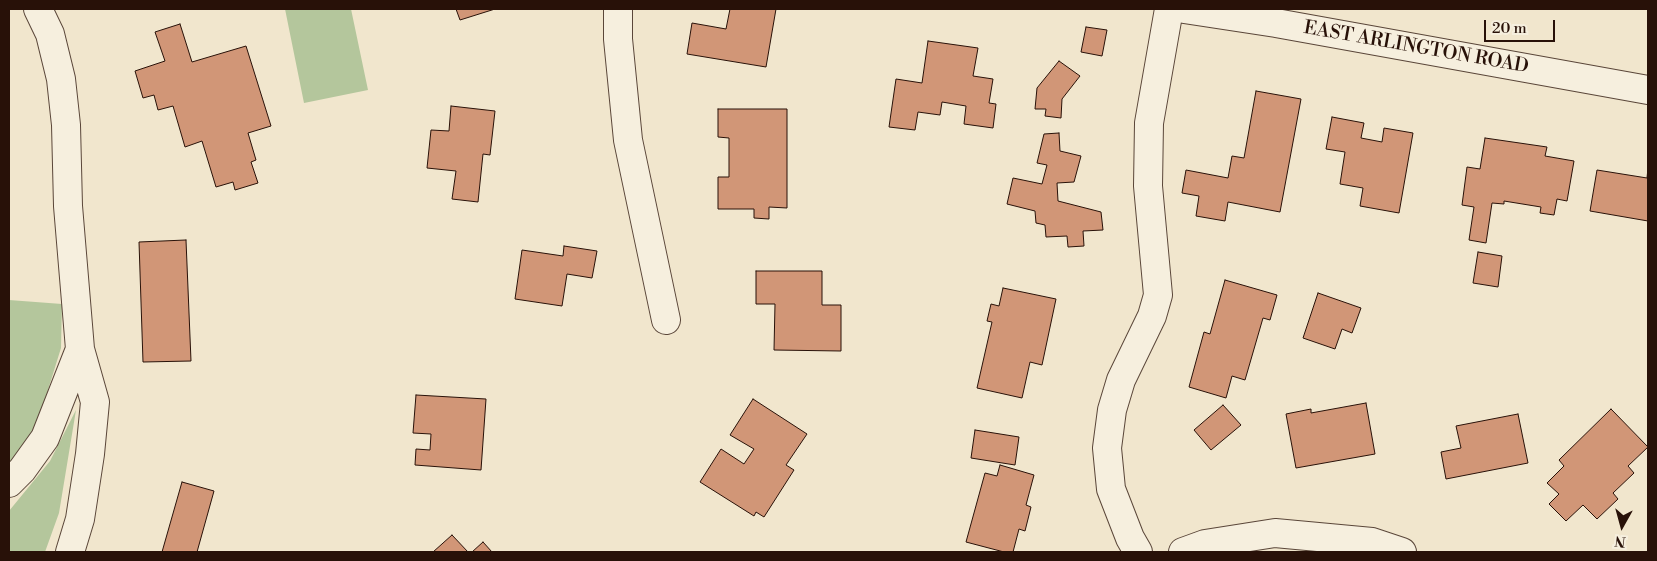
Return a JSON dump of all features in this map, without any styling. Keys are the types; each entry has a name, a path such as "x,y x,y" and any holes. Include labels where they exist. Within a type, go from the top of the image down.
{"street":[{"path":"38,9 50,34 61,79 66,125 68,206 80,349 95,402 90,454 80,519 70,552"},
{"path":"618,9 618,39 628,140 666,320"},
{"path":"1138,552 1130,538 1111,489 1107,448 1112,410 1121,380 1152,316 1158,295 1148,186 1149,123 1169,9"},
{"name":"EAST ARLINGTON ROAD","path":"1184,9 1276,23 1648,90"},
{"path":"9,483 22,470 45,438 80,349"},
{"path":"1183,552 1205,544 1275,532 1372,542 1402,552"}],"green space":[{"path":"285,9 351,9 368,90 304,103"},
{"path":"9,300 62,304 61,348 38,422 9,468"},
{"path":"76,410 59,513 45,552 9,552 9,511 50,461"}],"building":[{"path":"456,9 495,9 460,20"},
{"path":"730,9 776,9 766,67 687,54 692,23 726,29"},
{"path":"180,24 192,62 246,46 271,126 248,133 256,160 251,162 258,183 235,190 233,182 216,187 202,141 185,147 173,106 158,110 154,95 143,98 135,71 165,61 155,32"},
{"path":"1086,27 1107,30 1102,56 1081,52"},
{"path":"928,41 978,48 973,76 993,79 989,103 996,104 993,128 964,124 966,106 942,102 940,115 918,112 915,130 889,127 896,79 922,83"},
{"path":"1059,61 1080,76 1062,99 1061,118 1045,116 1046,109 1035,109 1037,88"},
{"path":"1256,91 1301,99 1280,212 1228,202 1225,221 1196,216 1199,196 1182,193 1186,170 1228,178 1232,156 1244,158"},
{"path":"451,106 495,111 490,155 483,154 478,202 452,199 456,171 427,168 431,130 449,131"},
{"path":"718,109 787,109 787,208 769,207 769,219 754,218 754,209 718,209 718,177 729,177 729,138 718,137"},
{"path":"1332,117 1364,123 1361,138 1382,142 1384,128 1413,133 1399,213 1360,206 1363,188 1340,184 1345,152 1326,149"},
{"path":"1059,133 1060,151 1081,156 1074,182 1057,183 1058,201 1101,212 1103,230 1083,231 1084,246 1068,247 1067,236 1046,237 1045,225 1036,223 1035,211 1007,204 1013,178 1042,184 1047,165 1037,163 1044,134"},
{"path":"1485,138 1547,147 1545,156 1574,161 1567,201 1557,199 1554,215 1540,213 1541,207 1504,201 1504,204 1492,203 1486,243 1469,240 1474,207 1462,205 1467,167 1480,169"},
{"path":"1648,168 1648,221 1590,211 1597,170 1647,178"},
{"path":"186,240 191,361 143,362 139,242"},
{"path":"564,246 597,251 592,278 567,274 562,306 515,299 522,250 563,256"},
{"path":"1478,252 1502,256 1498,287 1473,283"},
{"path":"756,271 822,271 822,305 841,305 841,351 774,350 775,304 756,304"},
{"path":"1225,280 1277,295 1270,320 1263,318 1245,380 1232,376 1226,398 1189,387 1204,332 1210,334"},
{"path":"1003,288 1056,299 1042,365 1030,362 1022,398 977,388 992,322 987,321 991,304 999,306"},
{"path":"1318,293 1361,308 1352,333 1342,329 1335,349 1303,338"},
{"path":"416,395 486,399 481,470 415,465 416,449 430,450 431,434 413,433"},
{"path":"753,399 807,434 786,465 794,470 764,517 756,512 754,516 700,482 721,449 744,464 754,449 730,435"},
{"path":"1366,403 1375,454 1296,468 1286,414 1311,409 1311,413"},
{"path":"1223,405 1241,425 1211,450 1194,430"},
{"path":"1611,409 1648,447 1628,466 1634,473 1613,493 1618,499 1597,519 1583,505 1566,521 1549,504 1559,494 1547,483 1564,466 1559,460"},
{"path":"1518,414 1528,463 1446,479 1441,452 1461,448 1456,426"},
{"path":"975,430 1019,437 1015,465 971,458"},
{"path":"1000,465 1034,475 1026,505 1031,507 1025,531 1019,529 1013,552 1004,552 966,542 985,473 997,476"},
{"path":"182,482 214,491 197,552 162,552"},
{"path":"452,535 468,552 433,552"},
{"path":"483,542 492,552 472,552"}]}
